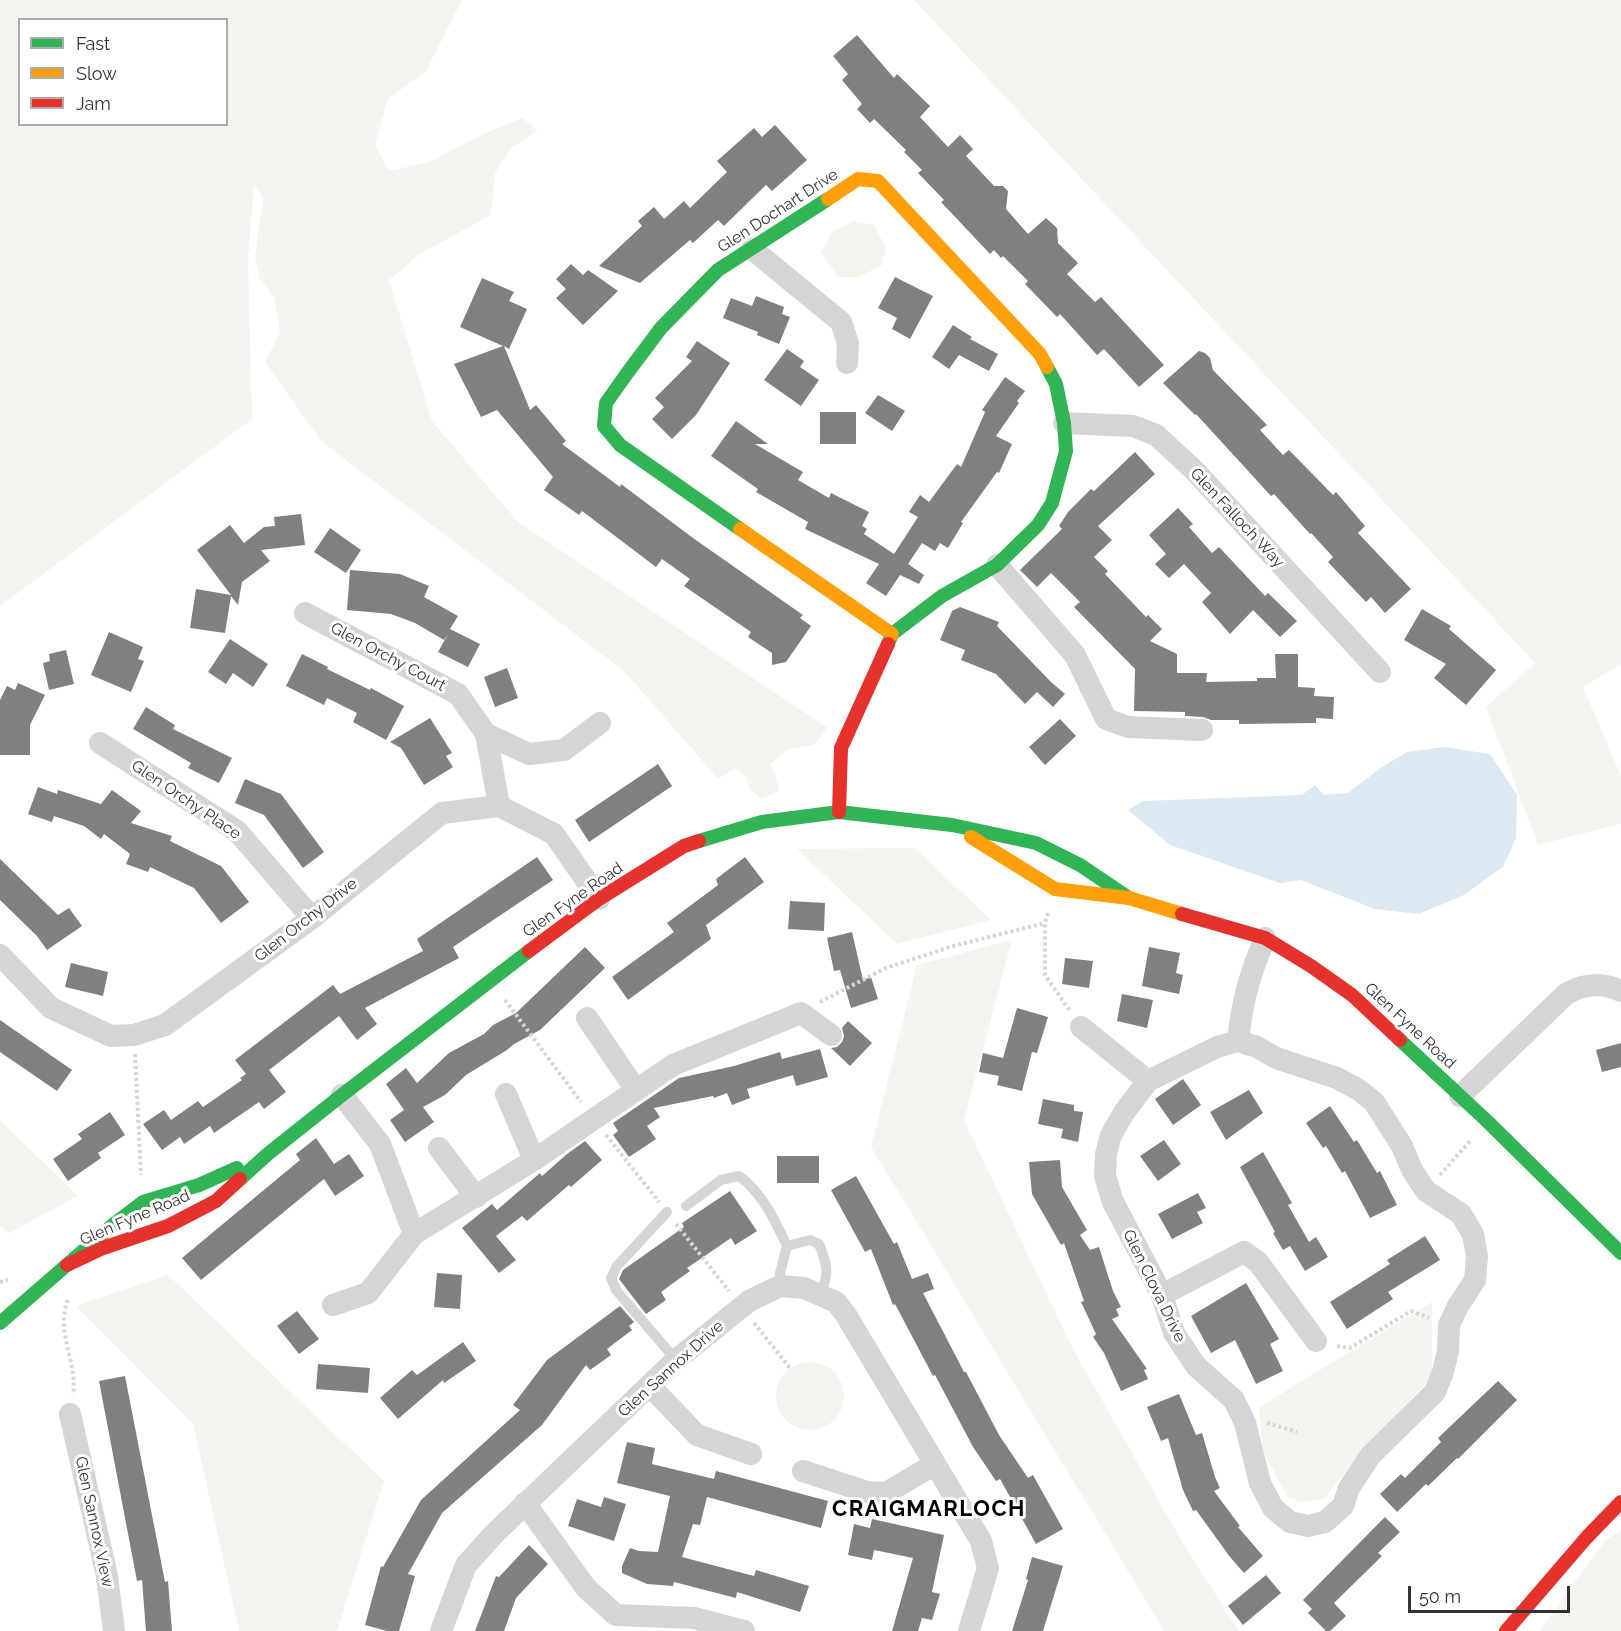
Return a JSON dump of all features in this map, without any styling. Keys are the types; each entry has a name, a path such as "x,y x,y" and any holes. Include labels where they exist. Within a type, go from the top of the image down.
{"street":[{"name":"Glen Dochart Drive","path":"839,812 841,748 892,634 942,596 997,565 1038,525 1052,503 1066,451 1064,423 1056,384 1040,354 895,197 878,181 858,179 718,270 661,328 606,403 604,426 620,445 892,634"},
{"path":"752,249 841,322 848,343 847,363"},
{"name":"Glen Falloch Way","path":"1064,423 1133,426 1156,435 1194,470 1380,672"},
{"path":"997,565 1075,655 1106,719 1128,727 1202,730"},
{"name":"Glen Orchy Court","path":"305,613 458,694 486,734 499,806"},
{"path":"486,734 529,754 564,750 600,723"},
{"name":"Glen Orchy Place","path":"100,742 237,831 312,918"},
{"path":"499,806 555,834 599,899"},
{"name":"Glen Orchy Drive","path":"0,955 51,1008 111,1036 134,1035 165,1025 312,918 442,813 499,806"},
{"name":"Glen Fyne Road","path":"67,1265 103,1248 168,1226 216,1201 269,1154 342,1095 490,980 599,899 684,846 762,822 839,812 952,825 1036,843 1080,865 1129,898"},
{"name":"Glen Fyne Road","path":"952,825 1055,889 1129,898 1265,938 1311,966 1352,995 1487,1121 1621,1253"},
{"path":"1238,1041 1242,1005 1250,976 1265,938"},
{"path":"1460,1096 1566,994 1577,988 1593,984 1618,987"},
{"path":"333,1305 368,1293 414,1234 534,1160 673,1065 801,1013 831,1035"},
{"path":"587,1018 636,1090"},
{"path":"1081,1027 1148,1081"},
{"name":"Glen Clova Drive","path":"1238,1041 1257,1047 1276,1058 1337,1078 1359,1090 1374,1102 1402,1146 1412,1170 1426,1191 1461,1214 1473,1234 1477,1256 1475,1280 1449,1325 1448,1352 1435,1392 1370,1456 1349,1488 1343,1506 1325,1522 1308,1526 1290,1522 1273,1508 1260,1483 1245,1423 1234,1400 1196,1365 1174,1333 1162,1296 1113,1202 1105,1176 1106,1154 1111,1135 1125,1111 1148,1081 1217,1047 1238,1041"},
{"path":"506,1094 534,1160"},
{"path":"342,1095 380,1144 414,1234"},
{"path":"439,1148 476,1197"},
{"name":"Glen Fyne Road","path":"0,1323 114,1224 143,1202 199,1185 269,1154"},
{"path":"1162,1296 1244,1252 1258,1262 1317,1341"},
{"path":"780,1286 804,1288 836,1302 846,1315 981,1541 988,1568 969,1631"},
{"name":"Glen Sannox Drive","path":"441,1631 466,1565 495,1533 676,1360 749,1301 780,1286"},
{"path":"650,1386 698,1435 751,1454"},
{"name":"Glen Sannox View","path":"70,1413 107,1576 114,1631"},
{"path":"803,1471 867,1492 886,1493 935,1464"},
{"path":"1506,1631 1587,1537 1621,1502"},
{"path":"525,1503 586,1588 616,1615 694,1618 744,1631"}],"lane":[{"path":"686,1206 721,1180 739,1176 748,1183 777,1224 787,1246 780,1273 780,1286"},
{"path":"667,1212 617,1266 611,1278 616,1290 676,1360"},
{"path":"787,1246 810,1240 819,1244 828,1266 822,1294"}],"path":[{"path":"1055,889 1045,923 1045,975 1081,1027"},
{"path":"801,1013 886,968 953,946 1045,923"},
{"path":"490,980 594,1119 790,1368"},
{"path":"134,1035 143,1202"},
{"path":"1426,1191 1487,1121"},
{"path":"70,1413 75,1381 62,1320 67,1301 74,1292"},
{"path":"1317,1341 1350,1348 1411,1311 1449,1325"}],"shaded area":[{"path":"0,0 462,0 426,71 388,99 375,145 389,171 429,162 481,135 523,118 537,131 511,148 495,173 491,215 420,254 389,280 432,421 518,522 828,728 814,745 789,749 770,764 776,776 779,791 762,799 750,789 746,776 735,768 718,779 624,671 321,441 265,362 280,333 274,296 260,280 255,257 263,199 254,185 248,261 252,419 0,606"},
{"path":"914,0 1621,0 1621,664 1583,687 1621,776 1621,824 1538,845 1486,707 1535,663"},
{"path":"853,221 874,225 886,248 882,265 859,277 838,277 821,253 833,231"},
{"path":"1444,747 1490,754 1517,795 1516,838 1503,867 1462,896 1419,914 1375,909 1301,880 1280,883 1170,845 1128,810 1143,801 1302,795 1315,785 1324,795 1348,793 1382,767 1407,752"},
{"path":"915,848 991,920 897,944 797,849"},
{"path":"1012,940 964,1120 1072,1347 1184,1545 1239,1631 1164,1631 871,1147 917,965"},
{"path":"0,1120 78,1196 9,1233 0,1226"},
{"path":"168,1275 384,1481 337,1631 239,1631 193,1424 76,1306"},
{"path":"1432,1302 1432,1377 1360,1453 1324,1499 1300,1502 1288,1498 1263,1451 1259,1407"},
{"path":"810,1362 823,1365 834,1372 841,1383 844,1396 841,1409 834,1420 823,1427 810,1430 797,1427 786,1420 779,1409 776,1396 779,1383 786,1372 797,1365"},
{"path":"1621,1530 1621,1631 1539,1631 1605,1541"}],"building":[{"path":"857,35 894,78 897,74 930,106 920,117 948,147 960,135 973,149 966,156 994,186 1003,186 1008,191 1006,209 1028,234 1046,218 1057,228 1058,243 1078,263 1067,274 1095,302 1101,297 1164,365 1139,387 1104,349 1097,355 1060,314 1057,317 1025,284 1028,281 1003,256 1001,258 994,250 990,254 941,202 944,200 918,173 922,170 904,152 906,150 874,119 870,123 857,109 862,104 842,80 848,74 833,56"},
{"path":"775,125 807,160 772,191 766,185 724,226 718,220 693,243 690,240 640,283 599,266 642,226 638,221 654,207 664,219 684,201 690,208 727,172 717,161 754,128 762,137"},
{"path":"571,264 583,275 588,270 618,291 583,325 556,298 566,289 556,279"},
{"path":"895,277 933,296 910,339 892,329 897,318 878,308"},
{"path":"482,278 514,292 509,301 527,309 509,349 504,346 530,410 536,405 566,441 562,444 803,615 800,618 811,626 786,662 772,665 772,653 748,637 751,632 684,586 690,579 662,559 656,567 582,511 579,515 544,490 553,477 497,410 481,417 454,364 503,346 460,327"},
{"path":"756,296 784,307 782,314 790,317 779,344 757,335 758,332 723,318 731,298 752,306"},
{"path":"953,325 972,337 970,339 998,354 989,371 959,355 949,369 932,357"},
{"path":"697,341 730,363 696,415 672,439 652,419 664,407 655,398 692,361 686,357"},
{"path":"787,349 804,361 800,367 819,380 801,406 764,380"},
{"path":"1199,351 1210,358 1213,370 1267,425 1260,430 1283,455 1289,450 1333,495 1336,492 1365,526 1358,533 1411,589 1385,613 1371,597 1366,602 1328,562 1333,557 1311,533 1274,494 1271,496 1196,414 1163,383"},
{"path":"1005,377 1025,391 996,436 1012,444 999,473 997,472 961,522 963,523 948,548 940,543 935,551 922,543 908,564 924,575 919,584 900,575 886,596 866,583 879,564 805,529 808,522 756,492 758,489 711,456 736,421 768,444 755,444 803,472 798,480 829,498 831,493 869,512 862,526 867,529 864,534 894,554 918,517 909,512 920,495 929,502 957,464 961,467 985,412 982,410"},
{"path":"878,395 905,411 892,431 865,413"},
{"path":"820,412 856,412 856,444 820,444"},
{"path":"1135,452 1155,474 1098,526 1112,540 1094,557 1108,571 1105,574 1146,617 1148,615 1162,629 1150,641 1177,654 1177,673 1207,673 1206,682 1257,681 1257,678 1276,678 1275,654 1298,654 1298,687 1315,688 1314,696 1334,697 1333,719 1316,718 1316,723 1239,724 1239,720 1211,720 1185,716 1185,712 1134,711 1135,669 1074,607 1080,602 1051,573 1037,587 1020,570 1062,529 1059,526 1068,512"},
{"path":"1178,508 1193,524 1189,527 1212,553 1219,547 1265,596 1268,593 1297,621 1280,637 1253,610 1230,634 1202,602 1211,593 1184,564 1169,578 1155,564 1166,554 1149,535"},
{"path":"301,514 305,545 261,550 270,561 242,582 238,605 231,596 225,633 190,628 196,589 231,595 197,550 230,525 244,543 264,527 275,526 274,517"},
{"path":"330,528 361,550 346,573 314,552"},
{"path":"350,570 400,574 429,586 424,597 458,616 450,629 480,644 468,667 438,652 448,634 444,640 415,623 391,614 347,610"},
{"path":"960,607 999,622 997,626 1065,694 1053,707 1037,692 1025,704 996,674 961,660 965,650 940,640 952,611"},
{"path":"1422,609 1451,626 1449,629 1496,670 1466,705 1434,678 1446,664 1404,640"},
{"path":"109,632 143,647 138,659 144,661 131,692 91,675"},
{"path":"230,639 268,664 253,687 233,673 226,684 208,672"},
{"path":"66,650 74,684 49,690 43,663 50,661 49,654"},
{"path":"302,654 328,667 327,669 370,690 371,688 404,706 386,740 353,722 357,713 327,698 324,705 286,686"},
{"path":"507,668 518,698 495,707 484,677"},
{"path":"18,683 45,695 30,725 30,755 0,755 0,700 7,686 15,690"},
{"path":"146,707 175,725 173,729 232,758 219,783 188,768 191,763 133,729"},
{"path":"430,718 452,753 446,756 453,767 424,785 401,748 390,742"},
{"path":"1060,719 1076,736 1045,765 1029,747"},
{"path":"658,764 672,786 589,842 575,820"},
{"path":"245,779 281,794 324,852 303,868 264,815 235,803"},
{"path":"38,787 57,794 58,790 101,804 112,790 141,811 131,823 172,836 170,841 221,866 249,902 221,923 194,888 150,867 148,872 126,864 130,854 104,834 101,839 84,826 54,816 52,822 28,814"},
{"path":"537,857 553,880 453,947 459,958 365,1008 377,1024 357,1040 339,1016 269,1070 286,1092 264,1109 259,1102 214,1133 210,1126 184,1144 180,1137 162,1150 143,1124 164,1110 171,1120 198,1101 203,1107 242,1080 240,1078 246,1074 235,1060 333,985 340,994 423,951 417,939"},
{"path":"745,857 764,882 706,925 711,939 628,1000 612,977 674,932 667,923 718,885 716,879"},
{"path":"0,859 58,915 69,908 82,926 47,950 37,936 0,900"},
{"path":"790,901 825,903 824,931 788,929"},
{"path":"852,932 863,980 871,977 878,999 851,1008 840,970 834,971 827,938"},
{"path":"585,947 605,968 540,1030 466,1075 445,1095 423,1107 434,1122 405,1142 390,1120 404,1110 386,1084 406,1068 417,1083 449,1053 516,1013"},
{"path":"1149,947 1180,953 1176,973 1183,975 1179,994 1142,986"},
{"path":"1065,958 1093,961 1089,988 1062,984"},
{"path":"71,963 108,972 103,996 65,987"},
{"path":"1122,994 1153,1000 1147,1028 1117,1021"},
{"path":"1017,1008 1048,1017 1037,1053 1032,1052 1022,1091 997,1085 999,1076 979,1072 983,1053 1003,1058"},
{"path":"0,1020 72,1070 57,1091 0,1052"},
{"path":"848,1021 872,1043 850,1066 831,1048 837,1047 842,1042 844,1036 842,1028"},
{"path":"1621,1043 1621,1067 1602,1072 1596,1050"},
{"path":"820,1049 828,1077 796,1086 793,1075 747,1089 750,1098 732,1105 727,1093 714,1098 713,1096 654,1108 660,1117 647,1126 656,1139 629,1157 613,1135 618,1131 613,1123 679,1078 734,1066 780,1052 782,1059"},
{"path":"1183,1079 1201,1105 1173,1125 1155,1099"},
{"path":"1249,1090 1263,1113 1226,1140 1210,1112"},
{"path":"1043,1099 1074,1105 1074,1111 1083,1112 1078,1142 1061,1138 1063,1129 1038,1124"},
{"path":"1330,1106 1354,1142 1357,1140 1377,1173 1380,1171 1397,1205 1370,1218 1345,1171 1342,1173 1326,1146 1323,1148 1306,1123"},
{"path":"110,1112 125,1135 98,1153 101,1158 68,1181 53,1159 82,1139 78,1134"},
{"path":"316,1138 334,1164 349,1154 364,1176 335,1196 324,1179 201,1280 182,1258 300,1160 296,1154"},
{"path":"1164,1140 1181,1164 1158,1181 1140,1156"},
{"path":"585,1141 602,1160 527,1221 522,1216 496,1236 516,1260 499,1273 462,1228 492,1204 497,1210 540,1173 542,1176"},
{"path":"1263,1152 1292,1203 1288,1205 1309,1242 1316,1237 1328,1257 1305,1271 1290,1246 1283,1250 1240,1167"},
{"path":"777,1156 819,1156 819,1183 777,1183"},
{"path":"1060,1160 1062,1187 1087,1230 1080,1235 1090,1250 1099,1247 1113,1291 1121,1307 1116,1309 1119,1316 1112,1319 1147,1369 1144,1370 1148,1379 1121,1391 1104,1353 1093,1337 1096,1334 1081,1302 1084,1301 1064,1243 1061,1245 1032,1194 1029,1162"},
{"path":"856,1176 894,1244 897,1242 912,1279 928,1273 934,1289 923,1293 964,1372 999,1435 1028,1478 1033,1475 1063,1529 1036,1544 1000,1479 996,1481 973,1447 895,1304 893,1305 871,1249 865,1252 831,1190"},
{"path":"730,1191 757,1231 735,1245 731,1238 687,1268 690,1271 661,1292 666,1300 646,1314 619,1279 623,1270 684,1227 682,1223"},
{"path":"1198,1193 1206,1208 1197,1212 1203,1223 1172,1239 1158,1214"},
{"path":"1425,1236 1440,1260 1388,1292 1393,1299 1347,1329 1330,1302 1390,1264 1387,1260"},
{"path":"437,1273 462,1275 460,1309 434,1307"},
{"path":"1246,1283 1279,1339 1270,1344 1283,1371 1256,1384 1235,1340 1211,1353 1191,1316"},
{"path":"620,1306 634,1322 629,1326 632,1330 607,1349 611,1355 590,1370 586,1365 542,1425 442,1513 408,1574 415,1576 399,1631 387,1631 365,1625 381,1566 383,1567 421,1500 520,1410 513,1405 547,1360"},
{"path":"297,1311 319,1339 299,1354 277,1326"},
{"path":"463,1342 476,1361 444,1383 443,1380 398,1419 380,1398 412,1370 417,1375"},
{"path":"318,1364 370,1368 368,1393 316,1389"},
{"path":"125,1376 165,1582 168,1581 172,1631 146,1631 142,1580 137,1581 99,1381"},
{"path":"1498,1381 1517,1400 1458,1459 1428,1486 1426,1484 1397,1512 1380,1494 1401,1474 1405,1478 1441,1442 1438,1438"},
{"path":"1179,1394 1196,1435 1202,1433 1220,1488 1214,1491 1240,1526 1238,1527 1263,1556 1244,1573 1196,1510 1193,1511 1183,1490 1168,1438 1161,1441 1147,1407"},
{"path":"627,1442 655,1448 652,1464 714,1479 716,1471 828,1501 821,1528 707,1497 700,1525 693,1524 682,1557 754,1576 756,1570 809,1586 800,1612 737,1592 736,1598 674,1582 673,1586 647,1584 622,1573 622,1566 630,1548 658,1552 670,1496 617,1483"},
{"path":"604,1497 626,1504 614,1541 568,1526 577,1499 601,1507"},
{"path":"1385,1517 1400,1532 1378,1553 1382,1556 1334,1603 1346,1616 1330,1631 1326,1631 1308,1613 1312,1609 1303,1600"},
{"path":"872,1519 944,1535 932,1592 940,1594 932,1620 922,1618 918,1631 892,1631 913,1558 874,1550 872,1560 848,1555 854,1524 870,1528"},
{"path":"529,1545 548,1564 516,1598 504,1631 475,1631 496,1576 499,1577"},
{"path":"1032,1557 1063,1566 1043,1631 1012,1631 1028,1580 1026,1579"},
{"path":"1266,1575 1281,1593 1243,1625 1228,1606"}],"traffic: fast":[{"path":"740,529 620,445 604,426 606,403 661,328 718,270 828,199"},
{"path":"888,644 892,634 942,596 997,565 1038,525 1052,503 1066,451 1064,423 1056,384 1047,367"},
{"path":"699,841 762,822 839,812 952,825 1036,843 1080,865 1129,898"},
{"path":"240,1179 342,1095 529,951"},
{"path":"1400,1040 1487,1121 1621,1253"},
{"path":"0,1323 114,1224 143,1202 199,1185 237,1168"}],"traffic: slow":[{"path":"828,199 858,179 878,181 1040,354 1047,367"},
{"path":"740,529 892,634"},
{"path":"971,837 1055,889 1129,898 1182,914"}],"traffic: jam":[{"path":"839,812 841,748 888,644"},
{"path":"529,951 599,899 684,846 699,841"},
{"path":"1182,914 1265,938 1352,995 1400,1040"},
{"path":"67,1265 103,1248 168,1226 216,1201 240,1179"},
{"path":"1506,1631 1587,1537 1621,1502"}],"district":[{"name":"CRAIGMARLOCH","path":"929,1509"}]}
